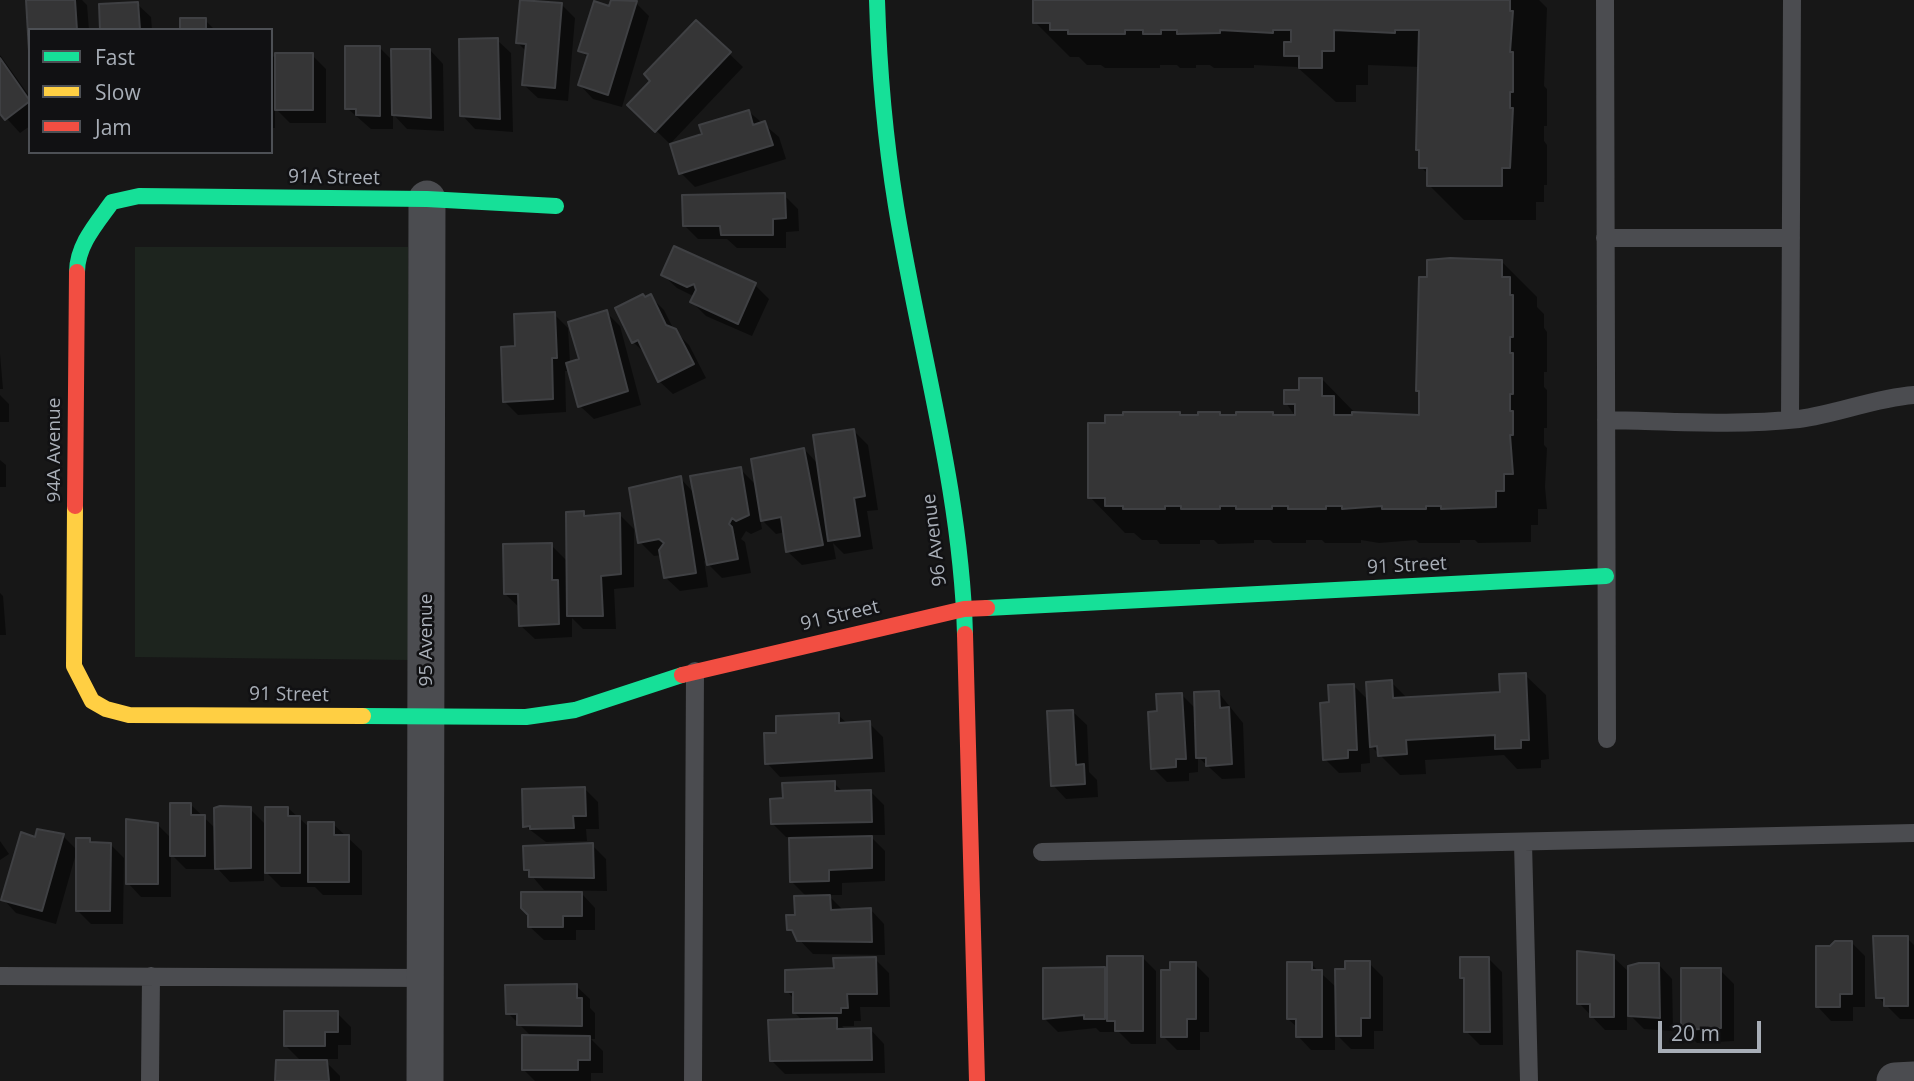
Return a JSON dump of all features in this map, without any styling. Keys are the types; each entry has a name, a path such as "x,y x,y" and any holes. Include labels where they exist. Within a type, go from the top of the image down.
{"street":[{"name":"96 Avenue","path":"877,0 878,38 896,204 954,508 964,609 977,1081"},
{"name":"91A Street","path":"112,202 139,197 428,200 556,206"},
{"name":"95 Avenue","path":"425,1081 428,200"},
{"name":"94A Avenue","path":"94,703 83,693 75,666 77,260 89,232 112,202"},
{"name":"91 Street","path":"94,703 99,709 129,715 526,717 575,710 695,671 964,609 1606,576"},
{"path":"1898,1081 1914,1080"}],"lane":[{"path":"1605,0 1607,738"},
{"path":"1790,419 1791,0"},
{"path":"1605,238 1791,239"},
{"path":"1605,420 1790,419 1885,397 1914,395"},
{"path":"693,1081 695,671"},
{"path":"1042,852 1914,833"},
{"path":"1523,843 1530,1081"},
{"path":"0,976 426,978"},
{"path":"150,1081 151,976"}],"shaded area":[{"path":"135,247 408,247 410,660 135,657"}],"building":[{"path":"26,0 75,0 77,28 28,28 28,34"},
{"path":"520,0 562,3 555,88 522,85 526,44 516,43"},
{"path":"611,0 637,1 608,95 578,85 588,54 578,51 594,1 609,6"},
{"path":"1033,0 1510,0 1510,11 1513,11 1510,52 1513,52 1513,92 1510,92 1510,108 1513,108 1510,168 1502,168 1502,186 1427,186 1427,168 1419,168 1419,150 1416,150 1419,30 1395,30 1395,33 1334,30 1334,51 1322,51 1322,68 1299,68 1299,56 1284,56 1284,42 1291,42 1291,30 1273,30 1273,33 1220,30 1220,33 1177,34 1177,30 1161,30 1161,34 1143,34 1143,30 1125,30 1125,34 1068,34 1068,30 1050,30 1050,23 1033,23"},
{"path":"138,2 140,28 100,28 99,4"},
{"path":"180,18 206,18 206,28 180,28"},
{"path":"696,20 731,52 655,132 627,105 650,81 644,74"},
{"path":"498,38 500,119 460,116 459,39"},
{"path":"345,46 380,46 380,116 356,115 356,109 345,109"},
{"path":"391,49 430,49 431,118 392,115"},
{"path":"275,53 313,53 313,110 275,110"},
{"path":"0,58 28,98 28,103 5,120 0,114"},
{"path":"749,110 753,125 765,121 773,145 679,174 670,144 702,134 699,125"},
{"path":"785,193 786,218 773,219 773,235 721,235 720,226 683,226 682,195"},
{"path":"674,246 756,283 738,324 690,302 696,290 694,284 687,287 661,275"},
{"path":"1427,260 1502,260 1502,277 1510,277 1510,295 1513,295 1513,337 1510,337 1510,353 1513,353 1513,394 1510,394 1510,411 1513,411 1513,435 1510,435 1513,474 1504,474 1504,491 1496,491 1496,507 1441,509 1441,506 1426,506 1426,509 1382,509 1382,506 1342,509 1342,506 1326,506 1326,509 1288,509 1288,506 1272,506 1272,509 1236,509 1236,506 1220,506 1220,509 1181,509 1181,506 1165,506 1165,509 1123,509 1123,506 1105,506 1105,498 1088,498 1088,423 1105,423 1105,415 1123,415 1123,412 1180,412 1180,415 1198,415 1198,412 1220,412 1220,415 1236,415 1236,412 1273,412 1273,415 1295,415 1295,404 1284,404 1284,390 1299,390 1299,378 1322,378 1322,396 1334,396 1334,415 1352,415 1352,412 1419,415 1419,391 1416,391 1419,277 1427,277"},
{"path":"643,294 645,297 651,294 666,325 676,329 694,364 658,382 638,340 632,343 615,308"},
{"path":"607,310 628,391 578,407 566,363 579,359 568,322"},
{"path":"555,312 557,358 552,358 553,399 503,402 501,347 515,346 514,314"},
{"path":"854,429 865,496 854,498 860,536 828,541 813,435"},
{"path":"804,448 823,545 786,552 781,517 761,521 751,459"},
{"path":"741,467 749,515 736,521 732,518 729,524 732,527 738,559 707,565 690,476"},
{"path":"681,476 696,573 664,578 659,550 664,543 659,539 638,543 629,488"},
{"path":"584,511 584,516 620,513 621,574 601,576 603,616 567,616 566,512"},
{"path":"552,543 552,580 558,580 559,624 519,626 518,594 504,594 503,544"},
{"path":"1526,673 1529,740 1521,740 1521,748 1495,749 1495,735 1406,740 1407,754 1378,756 1377,746 1370,747 1366,682 1392,680 1393,698 1500,692 1499,674"},
{"path":"1354,684 1357,750 1348,750 1348,758 1323,760 1320,703 1329,702 1328,685"},
{"path":"1219,691 1220,708 1229,707 1232,764 1206,766 1206,758 1196,758 1194,692"},
{"path":"1182,693 1186,759 1176,759 1176,767 1151,769 1148,712 1157,711 1156,694"},
{"path":"1073,710 1076,765 1084,764 1085,784 1051,786 1047,711"},
{"path":"839,713 839,723 870,721 872,758 765,764 764,733 776,733 776,716"},
{"path":"835,781 835,791 871,790 872,822 771,824 770,799 783,798 782,783"},
{"path":"585,787 586,816 573,816 574,828 523,827 522,789"},
{"path":"170,803 191,803 191,815 205,815 205,856 170,856"},
{"path":"251,807 251,868 215,869 214,808"},
{"path":"265,807 288,807 288,816 300,816 300,873 265,873"},
{"path":"126,819 158,823 158,884 126,884"},
{"path":"308,822 334,822 334,835 349,835 349,882 308,882"},
{"path":"37,829 64,834 42,911 1,900 21,832 35,837"},
{"path":"872,836 872,868 829,870 829,881 790,882 789,838"},
{"path":"76,838 111,843 110,911 76,911"},
{"path":"593,843 594,878 529,877 529,870 524,870 523,846"},
{"path":"521,892 582,892 582,916 563,916 563,927 528,927 528,915 521,908"},
{"path":"830,895 831,910 871,908 872,942 797,941 792,930 787,930 786,915 795,915 794,896"},
{"path":"1873,936 1908,936 1908,1006 1884,1006 1884,998 1876,998"},
{"path":"1835,941 1852,941 1852,994 1840,994 1840,1007 1816,1007 1816,946 1830,946"},
{"path":"1577,951 1614,955 1614,1017 1590,1017 1590,1004 1577,1004"},
{"path":"1107,956 1143,956 1143,1031 1115,1031 1115,1021 1107,1021"},
{"path":"876,957 877,994 847,994 848,1008 841,1008 841,1013 793,1013 793,992 785,992 785,970 834,968 833,958"},
{"path":"1460,957 1489,957 1490,1032 1464,1032 1464,978 1460,978"},
{"path":"1345,961 1370,961 1370,1018 1361,1018 1361,1036 1336,1036 1335,969 1345,969"},
{"path":"1170,962 1196,962 1196,1019 1187,1019 1187,1037 1161,1037 1161,970 1170,970"},
{"path":"1287,962 1312,962 1312,970 1322,970 1322,1037 1296,1037 1296,1019 1287,1019"},
{"path":"1659,963 1660,1018 1628,1016 1628,966"},
{"path":"1105,967 1105,1019 1084,1019 1084,1015 1043,1019 1043,968"},
{"path":"1681,968 1721,968 1721,1028 1681,1030"},
{"path":"577,984 577,998 582,998 582,1026 517,1025 517,1014 506,1014 505,985"},
{"path":"284,1011 338,1011 338,1032 325,1032 325,1046 284,1046"},
{"path":"837,1018 837,1029 871,1028 872,1060 770,1061 768,1020"},
{"path":"522,1035 590,1036 590,1060 578,1060 578,1070 522,1070"},
{"path":"276,1060 327,1060 329,1081 275,1081"}],"traffic: fast":[{"path":"877,0 883,103 892,180 956,526 965,634"},
{"path":"77,272 84,244 112,202 139,196 427,199 556,206"},
{"path":"987,608 1606,576"},
{"path":"363,716 526,717 575,710 682,675"}],"traffic: slow":[{"path":"75,506 74,666 92,701 106,709 129,715 363,716"}],"traffic: jam":[{"path":"75,506 77,272"},
{"path":"682,675 964,609 987,608"},
{"path":"965,634 977,1081"}]}
